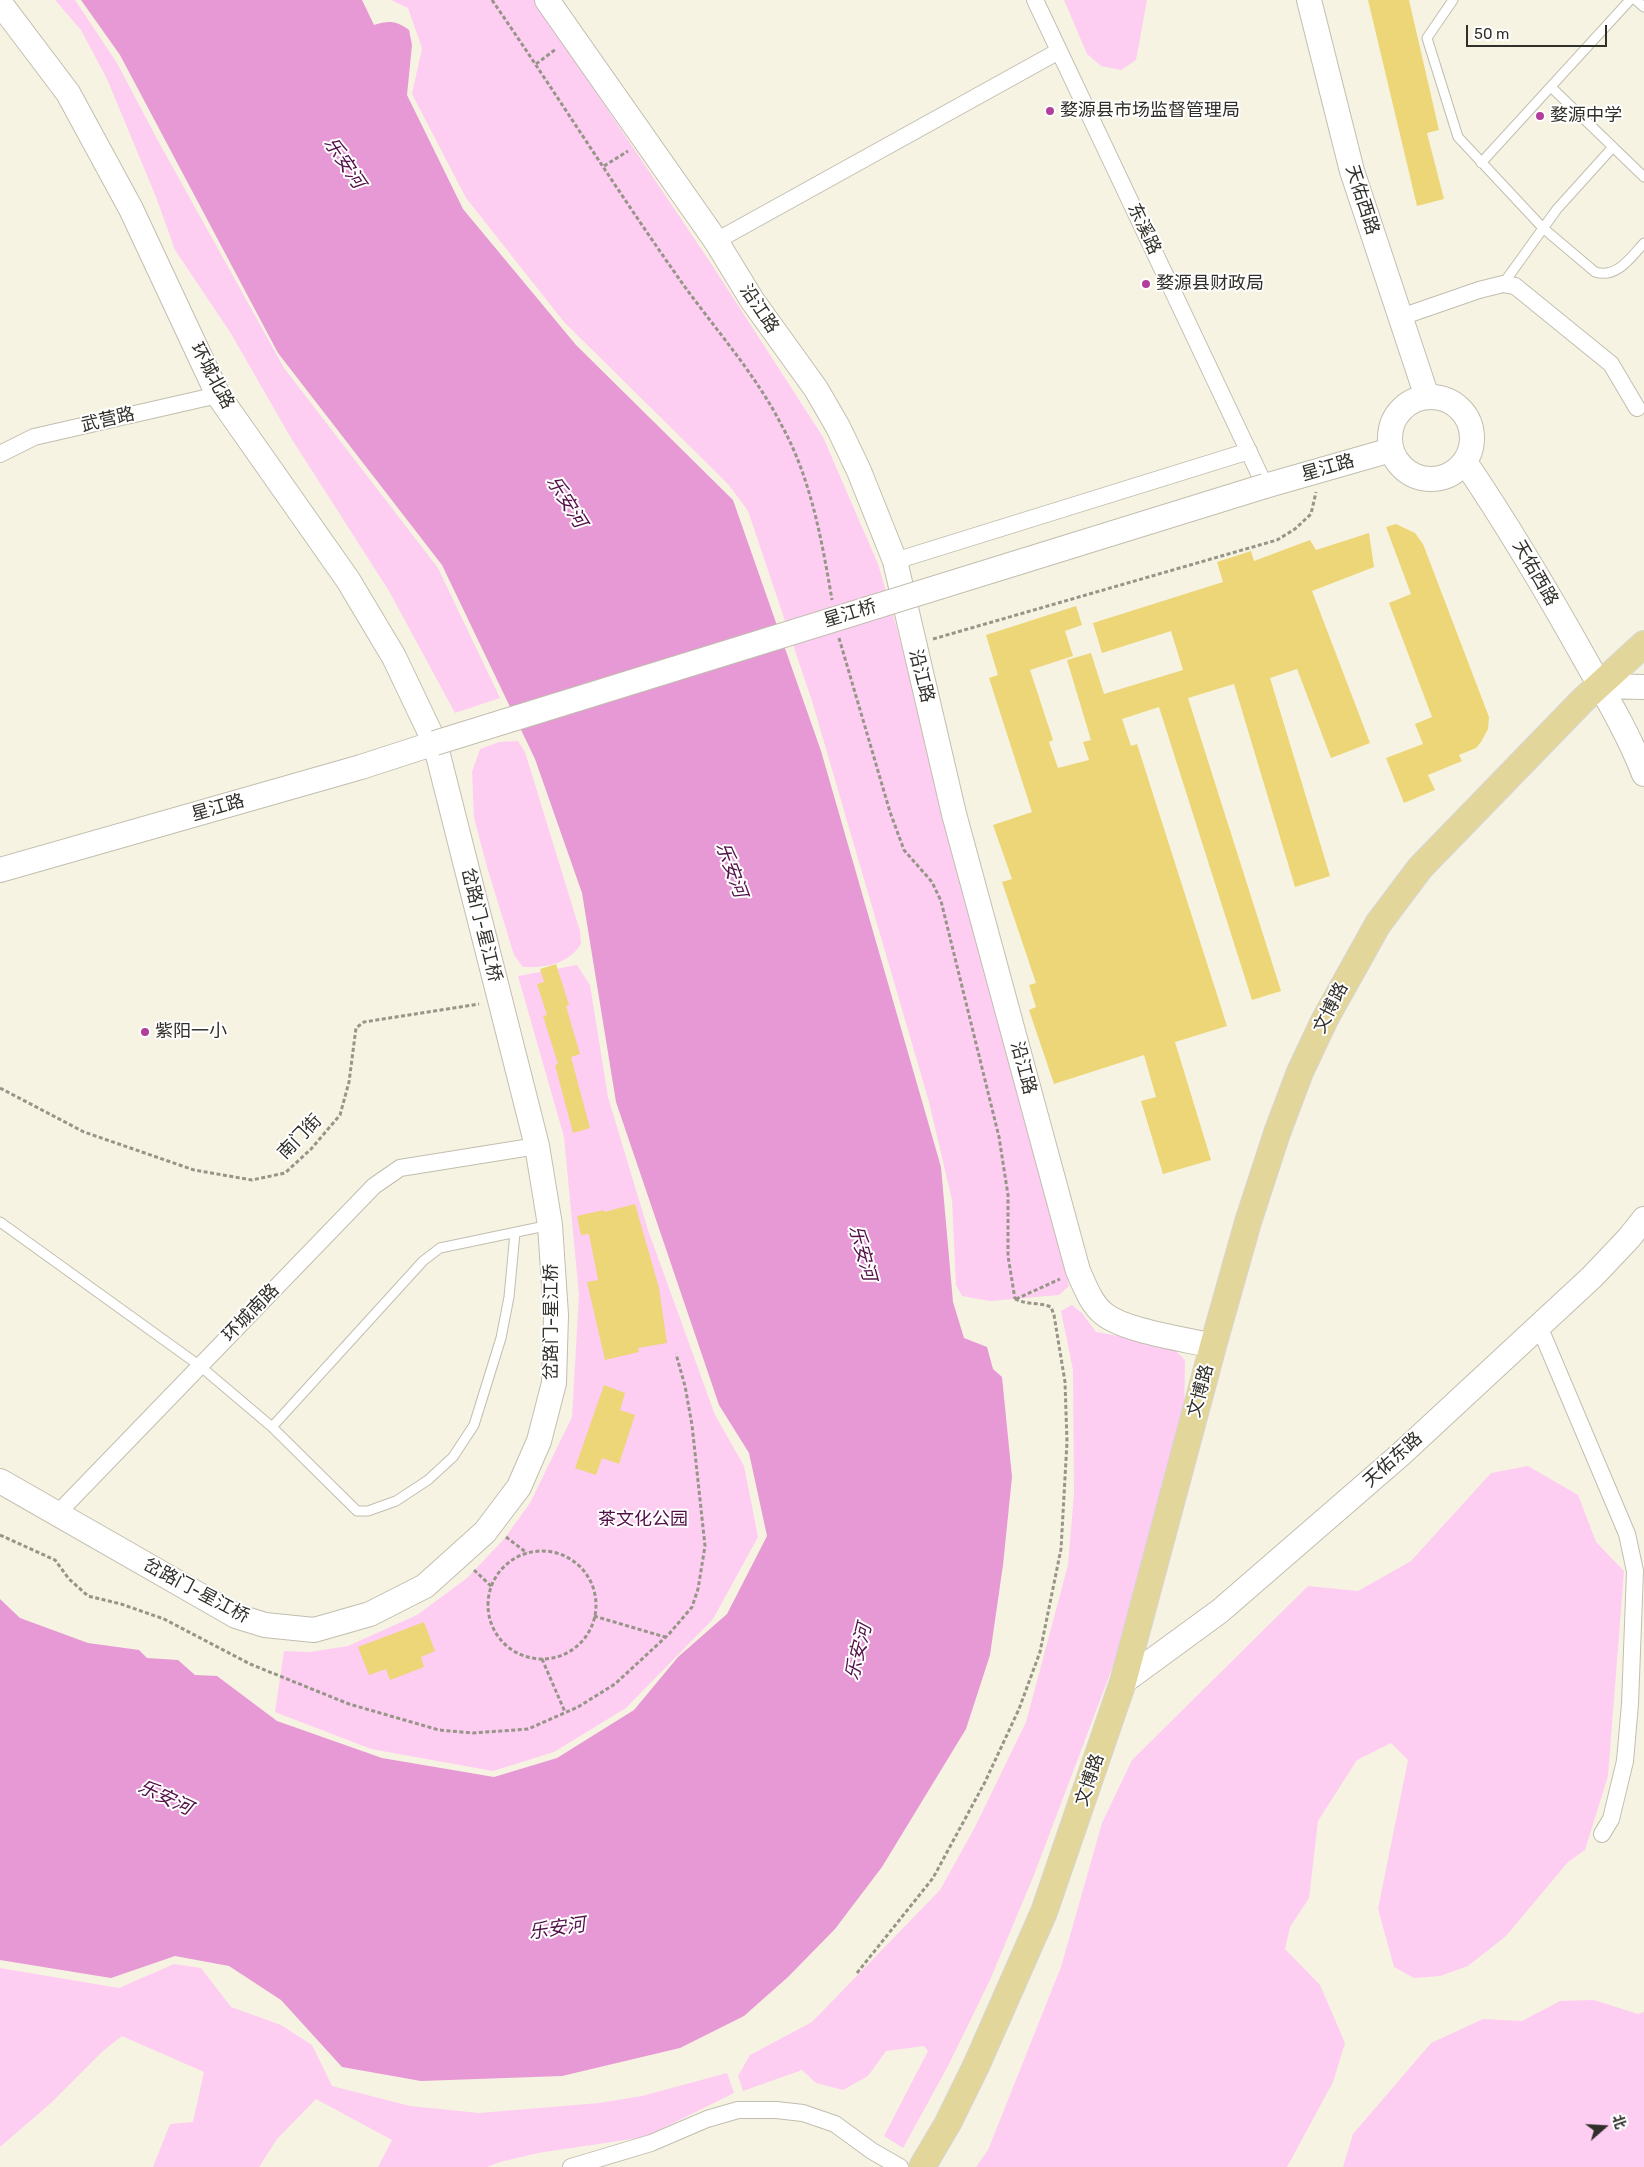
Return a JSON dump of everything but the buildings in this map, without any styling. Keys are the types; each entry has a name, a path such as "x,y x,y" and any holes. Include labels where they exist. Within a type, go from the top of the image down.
{"main road":[{"name":"文博路","path":"922,2167 948,2123 972,2074 1044,1912 1123,1682 1212,1346 1277,1133 1300,1072 1351,970 1378,924 1420,868 1582,701 1644,644"}],"street":[{"name":"沿江路","path":"547,0 716,241 752,300 816,389 838,427 859,472 895,561 913,645 954,814 1078,1271 1094,1302 1103,1314 1121,1325 1212,1346"},
{"name":"东溪路","path":"1035,0 1266,486"},
{"name":"天佑西路","path":"1309,0 1352,171 1426,397"},
{"name":"环城北路","path":"0,3 68,94 131,209 218,396 348,580 394,657 435,743"},
{"path":"716,241 1059,51"},
{"path":"1401,317 1479,290 1503,284 1515,286 1611,364 1637,408"},
{"name":"武营路","path":"0,454 34,437 218,396"},
{"path":"1426,397 1438,397 1449,401 1459,408 1471,428 1472,440 1470,452 1465,462 1455,472 1444,478 1431,480 1418,478 1406,471 1397,462 1391,450 1389,438 1391,426 1396,415 1404,406 1426,397"},
{"name":"星江路","path":"1266,486 1391,450"},
{"path":"895,561 1249,452"},
{"name":"天佑西路","path":"1465,462 1508,526 1600,686"},
{"name":"星江桥","path":"435,743 1266,486"},
{"path":"1644,687 1600,686 1644,774"},
{"name":"星江路","path":"0,870 361,767 435,743"},
{"name":"岔路门-星江桥","path":"57,1514 236,1616 265,1626 314,1630 370,1614 425,1586 486,1532 519,1487 539,1441 554,1383 556,1315 550,1225 537,1146 435,743"},
{"name":"环城南路","path":"57,1514 374,1186 400,1168 537,1146"},
{"name":"天佑东路","path":"1123,1682 1220,1610 1400,1455 1592,1278 1644,1219"},
{"path":"1539,1326 1626,1534 1635,1571 1631,1695 1625,1761 1611,1819 1602,1834"},
{"path":"0,1481 57,1514"},
{"path":"571,2167 651,2143 707,2119 738,2110 776,2110 804,2113 835,2124 872,2151 900,2167"}],"lane":[{"path":"1453,0 1427,38 1458,137 1543,228 1595,272 1604,275 1615,271 1644,243"},
{"path":"1481,162 1630,0"},
{"path":"1636,0 1644,7"},
{"path":"1551,87 1644,177"},
{"path":"1503,284 1574,188 1613,147"},
{"path":"0,1222 200,1366 272,1427 357,1511 368,1511 396,1501 428,1480 453,1457 474,1425 501,1338 509,1297 515,1233"},
{"path":"272,1427 422,1261 440,1248 550,1225"}],"path":[{"path":"604,166 645,140"},
{"path":"913,645 1277,540 1295,529 1311,514 1321,470"},
{"name":"南门街","path":"0,1088 84,1132 194,1170 252,1180 285,1173 311,1149 340,1115 349,1082 356,1028 364,1022 500,1000"},
{"path":"858,1973 933,1878 985,1782 1018,1709 1040,1652 1061,1549 1067,1442 1065,1382 1054,1314 1044,1304 1025,1304 1015,1299 1078,1271"},
{"path":"0,1536 55,1560 69,1579 88,1596 122,1604 164,1619 250,1664 349,1704 439,1730 473,1733 528,1729 566,1712 615,1684 665,1637 692,1607 698,1589 705,1546 692,1425 685,1386 676,1354"},
{"path":"491,1524 527,1554"},
{"path":"537,1551 555,1552 572,1560 585,1573 593,1589 596,1608 592,1625 582,1641 568,1653 551,1659 532,1659 516,1653 503,1642 493,1628 488,1611 489,1594 495,1578 506,1564 527,1554 537,1551"},
{"path":"594,1616 665,1637"},
{"path":"542,1659 566,1712"}],"green space":[{"path":"55,0 75,0 117,63 284,368 438,568 500,698 455,713 389,591 291,438 230,332 175,250 156,197 107,79 81,30"},
{"path":"391,0 534,0 712,265 823,437 878,564 896,625 1069,1286 1059,1295 990,1301 962,1296 956,1285 952,1200 929,1102 812,701 748,511 728,484 564,322 466,198 412,94 422,48 408,8"},
{"path":"1064,0 1147,0 1136,60 1121,70 1101,66 1087,54"},
{"path":"518,741 525,752 580,931 581,944 576,951 563,960 540,967 523,967 514,955 474,818 472,772 480,749 499,742"},
{"name":"茶文化公园","path":"577,965 590,985 608,1097 648,1230 715,1415 744,1466 758,1537 713,1619 626,1708 554,1752 493,1771 371,1749 275,1712 284,1651 309,1652 348,1646 417,1615 467,1578 504,1539 530,1503 572,1417 579,1295 564,1137 518,976"},
{"path":"1072,1305 1082,1313 1096,1332 1170,1345 1185,1360 1184,1426 1122,1642 1034,1875 990,1980 948,2066 903,2148 884,2136 928,2051 924,2046 886,2051 868,2076 843,2090 816,2083 802,2070 743,2091 738,2076 750,2055 812,2022 940,1890 975,1827 1026,1722 1068,1565 1074,1494 1073,1370 1061,1311"},
{"path":"1528,1466 1578,1495 1596,1542 1624,1571 1608,1776 1585,1850 1568,1862 1506,1936 1468,1966 1440,1976 1414,1978 1394,1967 1378,1909 1408,1760 1391,1743 1357,1760 1318,1821 1309,1898 1290,1927 1285,1949 1320,1985 1345,2043 1333,2082 1287,2167 976,2167 988,2150 1061,1967 1102,1823 1132,1760 1308,1586 1358,1591 1411,1561 1491,1473"},
{"path":"174,1964 201,1968 231,2007 281,2025 312,2045 332,2086 410,2106 479,2113 599,2103 642,2096 727,2073 734,2093 645,2137 538,2153 487,2167 378,2167 392,2140 316,2099 277,2139 259,2167 153,2167 170,2124 193,2122 204,2072 122,2036 103,2051 52,2102 0,2147 0,1968 119,1988"},
{"path":"1594,2000 1638,2014 1644,2012 1644,2167 1343,2167 1353,2134 1431,2043 1483,2019 1522,2021 1560,2001"}],"water":[{"name":"乐安河","path":"81,0 362,0 374,25 393,22 409,30 412,45 407,95 463,209 576,345 733,500 821,751 941,1167 953,1302 964,1338 987,1347 993,1369 1002,1377 1012,1477 1003,1565 990,1655 966,1729 882,1867 835,1929 788,1977 744,2016 680,2048 562,2076 421,2081 342,2067 281,2000 229,1966 175,1956 111,1978 0,1960 0,1599 20,1618 88,1643 139,1650 147,1658 178,1660 195,1675 217,1676 277,1721 382,1758 494,1777 557,1758 634,1710 678,1657 727,1614 767,1536 749,1453 719,1405 616,1102 582,893 535,759 442,565 278,353 120,55"}],"place":[{"name":"婺源县市场监督管理局","path":"1050,111"},
{"name":"婺源中学","path":"1540,116"},
{"name":"婺源县财政局","path":"1146,284"},
{"name":"紫阳一小","path":"145,1032"}]}
